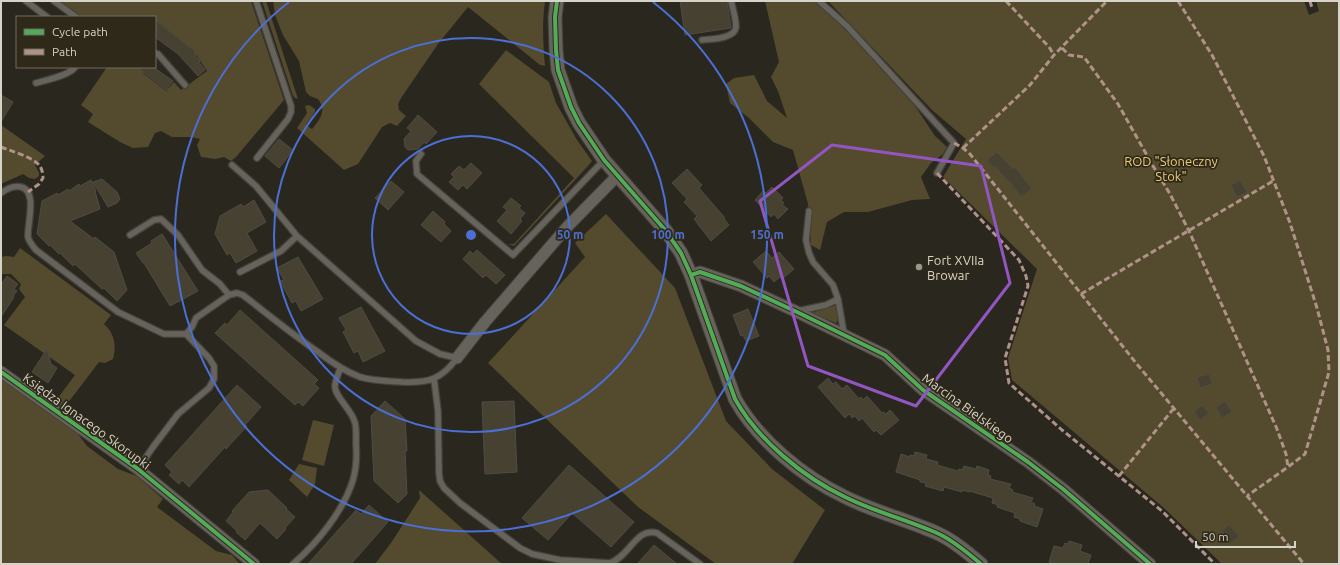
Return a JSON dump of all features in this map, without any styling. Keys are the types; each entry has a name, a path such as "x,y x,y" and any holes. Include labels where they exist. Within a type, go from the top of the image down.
{"street":[{"path":"557,1 555,32 556,50 558,70 564,90 579,123 604,160 666,231 681,253 691,275 735,399 743,413 787,459 824,485 845,497 884,514 940,535 981,564"},
{"path":"457,358 485,322 568,226 618,175"},
{"name":"Marcina Bielskiego","path":"691,275 700,272 741,286 844,334 885,355 923,390 1028,462 1063,489 1150,564"},
{"name":"Księdza Ignacego Skorupki","path":"1,372 138,469 254,564"}],"lane":[{"path":"26,1 46,16"},
{"path":"54,1 75,16"},
{"path":"256,1 291,106 291,112 288,120 257,158"},
{"path":"702,40 724,37 735,31 736,26 731,1"},
{"path":"819,1 847,26 954,144 937,173"},
{"path":"156,53 185,85"},
{"path":"36,83 64,75 74,70 75,68"},
{"path":"421,154 416,161 417,174 513,255 604,160"},
{"path":"186,334 192,327 196,318 229,295 237,293 242,295 299,339 340,368 361,377 382,380 422,382 434,379 448,370 457,358 440,354 416,341 297,236 256,186 232,165"},
{"path":"1,193 16,186 24,187 28,192 31,202 28,238 36,250 118,312 164,334 186,334 209,358 214,366 214,379 208,388 178,414 138,469"},
{"path":"809,211 806,240 809,253 813,262 833,285 838,299 844,334"},
{"path":"130,235 154,220 161,220 178,235 202,270 220,284 229,295"},
{"path":"240,272 281,251 297,236"},
{"path":"798,312 826,305 838,299"},
{"path":"293,564 304,555 324,532 341,507 353,480 357,456 355,420 336,393 334,386 340,368"},
{"path":"434,379 438,411 440,481 444,488 460,503 520,548 532,554 560,560 610,563 622,556 641,535 646,532 651,532 657,534 700,564"}],"highlighted area":[{"path":"832,145 981,166 1010,283 916,406 808,366 760,201"}],"green space":[{"path":"58,1 251,1 284,100 231,161 224,157 215,159 201,157 197,145 200,139 192,137 172,137 161,131 155,133 148,147 133,148 120,142 88,122 93,114 81,105 106,68 146,68 143,73 166,91 174,82 181,90 207,71 192,49 156,21 156,16 79,16"},
{"path":"262,1 266,1 298,99 293,96"},
{"path":"273,1 545,1 543,34 545,66 540,65 468,7 438,44 401,98 398,104 399,110 406,116 397,126 390,123 382,127 358,164 344,170 297,128 307,113 305,106 309,105 315,109 315,112 306,125 312,129 320,118 322,107 318,99 310,96 306,92 299,61 283,35 275,15"},
{"path":"765,1 816,1 850,34 913,103 935,136 947,147 943,154 931,163 921,177 930,199 912,200 868,212 844,212 827,222 820,250 811,245 808,204 793,150 773,142 749,118 730,103 726,84 734,78 754,75 767,101 787,118 778,91 771,77 779,62"},
{"name":"ROD \"Słoneczny Stok\"","path":"828,1 1304,1 1309,15 1319,11 1316,1 1339,1 1339,564 1222,564 1164,508 1012,380 1008,358 1037,269 943,177 966,139 932,110"},
{"path":"506,50 549,82 556,103 577,140 592,161 514,246 508,244 514,244 574,178 479,84"},
{"path":"1,125 45,156 35,165 39,176 35,179 29,178 23,174 1,184"},
{"path":"606,214 675,288 726,421 772,469 825,510 792,564 716,564 638,507 488,363 585,257 575,243"},
{"path":"20,248 111,315 104,324 110,331 114,340 115,349 113,359 105,363 99,362 64,408 55,402 75,375 4,325 25,297 19,289 21,284 11,274 1,274 1,257 14,257"},
{"path":"836,305 839,319 836,323 811,313"},
{"path":"1,378 71,425 87,446 118,469 137,476 163,499 157,507 216,551 232,555 240,564 1,564"},
{"path":"313,420 334,425 324,466 302,460"},
{"path":"299,464 317,468 315,484 307,497 289,480"},
{"path":"419,490 502,564 375,564 391,543 420,498"}],"building":[{"path":"680,1 727,1 731,28 685,35"},
{"path":"156,21 188,46 196,55 195,56 205,70 198,76 178,54 156,38"},
{"path":"138,68 154,68 173,81 166,90"},
{"path":"1,95 13,102 1,122"},
{"path":"418,115 437,132 426,144 424,142 418,149 408,150 405,147 404,139 411,131 407,128"},
{"path":"279,139 293,150 279,168 265,156"},
{"path":"997,152 1013,169 1015,167 1032,189 1021,197 1010,182 1009,183 996,167 994,168 987,160"},
{"path":"471,163 482,173 467,189 463,185 458,190 449,182 454,177 451,174 459,166 464,170"},
{"path":"687,169 702,185 699,188 725,218 724,219 729,225 711,241 694,219 697,216 684,202 687,199 672,183"},
{"path":"102,179 117,192 120,199 117,203 108,207 93,182"},
{"path":"91,180 96,191 100,209 70,221 94,239 95,237 114,252 127,290 117,301 104,288 102,289 75,264 73,266 37,234 42,201 57,193 58,195 68,189 69,191 79,184 80,186"},
{"path":"1240,180 1247,192 1237,197 1231,185"},
{"path":"391,181 404,192 388,210 375,198"},
{"path":"772,187 783,198 781,200 784,203 782,205 788,209 778,219 774,214 771,217 755,200 763,191 766,193"},
{"path":"511,198 521,206 519,208 525,213 520,219 522,221 511,234 497,221 507,210 503,207"},
{"path":"254,200 266,222 247,233 257,251 236,263 230,253 227,255 215,234 220,216 241,204 243,207"},
{"path":"433,211 445,222 444,224 451,231 441,242 421,225"},
{"path":"162,234 198,291 170,306 144,263 136,253 152,243 151,241"},
{"path":"477,250 505,275 496,284 486,275 483,278 463,259 470,251 473,254"},
{"path":"766,251 772,258 779,252 794,269 782,279 780,277 774,282 769,276 767,278 753,262"},
{"path":"298,257 323,299 301,311 296,301 292,303 280,281 284,280 277,268"},
{"path":"7,276 18,284 14,289 17,291 1,317 1,285"},
{"path":"361,307 385,351 363,362 358,351 354,353 343,332 346,330 339,318"},
{"path":"748,309 759,336 746,341 743,335 741,336 733,315"},
{"path":"240,310 318,380 314,384 319,388 303,406 298,402 295,405 215,333 225,323 227,325"},
{"path":"47,349 51,364 57,368 48,383 32,372"},
{"path":"1210,374 1212,384 1200,388 1197,377"},
{"path":"828,378 833,384 836,382 842,389 847,385 859,399 861,397 863,400 867,396 882,413 883,412 886,414 890,410 899,420 881,435 876,430 874,432 862,418 859,421 855,416 852,418 849,414 845,418 818,387"},
{"path":"237,385 261,407 245,425 247,426 226,449 225,447 189,487 182,480 179,484 169,475 172,472 165,465"},
{"path":"385,401 405,419 407,494 398,503 374,481 371,416"},
{"path":"514,401 517,472 485,474 482,402"},
{"path":"1225,401 1232,412 1222,418 1216,407"},
{"path":"1202,405 1209,413 1200,420 1194,412"},
{"path":"915,452 927,455 926,459 938,462 937,465 958,471 959,469 962,470 964,466 976,469 977,466 989,470 988,475 991,476 990,479 1011,484 1009,488 1013,490 1012,492 1033,498 1031,502 1035,504 1034,506 1043,509 1037,527 1020,521 1020,519 1014,517 1015,513 997,507 998,505 992,503 993,498 969,491 962,490 962,492 944,487 943,491 925,486 926,483 920,482 920,480 896,472 901,454 910,457 910,455 914,456"},
{"path":"569,465 634,522 611,547 572,513 548,540 522,518"},
{"path":"268,490 295,517 277,539 260,523 245,540 226,521 233,512 232,511 249,492"},
{"path":"369,505 388,522 351,564 308,564 356,510 361,514"},
{"path":"1229,525 1239,536 1231,543 1222,531"},
{"path":"1069,541 1082,545 1080,551 1091,555 1088,564 1054,564 1049,562 1054,546 1063,548 1065,543 1068,544"},
{"path":"654,545 677,564 637,564"}],"marked path":[{"path":"1006,1 1049,47 1054,55"},
{"path":"963,148 1030,85 1054,55 1107,1"},
{"path":"1178,1 1212,55 1264,156 1290,223 1317,308 1328,350 1329,372 1305,454 1247,496"},
{"path":"1310,1 1312,8"},
{"path":"1062,48 1069,55 1084,57 1118,104 1170,194 1189,231 1277,429 1286,454 1288,467"},
{"path":"954,143 970,154 1136,363 1304,564"},
{"path":"1,147 27,157 40,166 43,178 39,184 28,192"},
{"path":"937,173 1019,260 1026,276 1028,286 1005,358 1009,383 1062,430 1162,511 1215,564"},
{"path":"1081,294 1273,181"},
{"path":"1119,476 1174,408"}],"cycle path":[{"path":"557,1 555,17 558,70 571,107 579,123 604,160 666,231 681,253 691,275 735,399 756,429 783,456 813,479 829,489 880,512 939,534 981,564"},
{"path":"691,275 700,272 741,286 885,355 923,390 1028,462 1063,489 1150,564"},
{"path":"1,372 138,469 254,564"}],"place":[{"name":"Fort XVIIa Browar","path":"919,267"}]}
